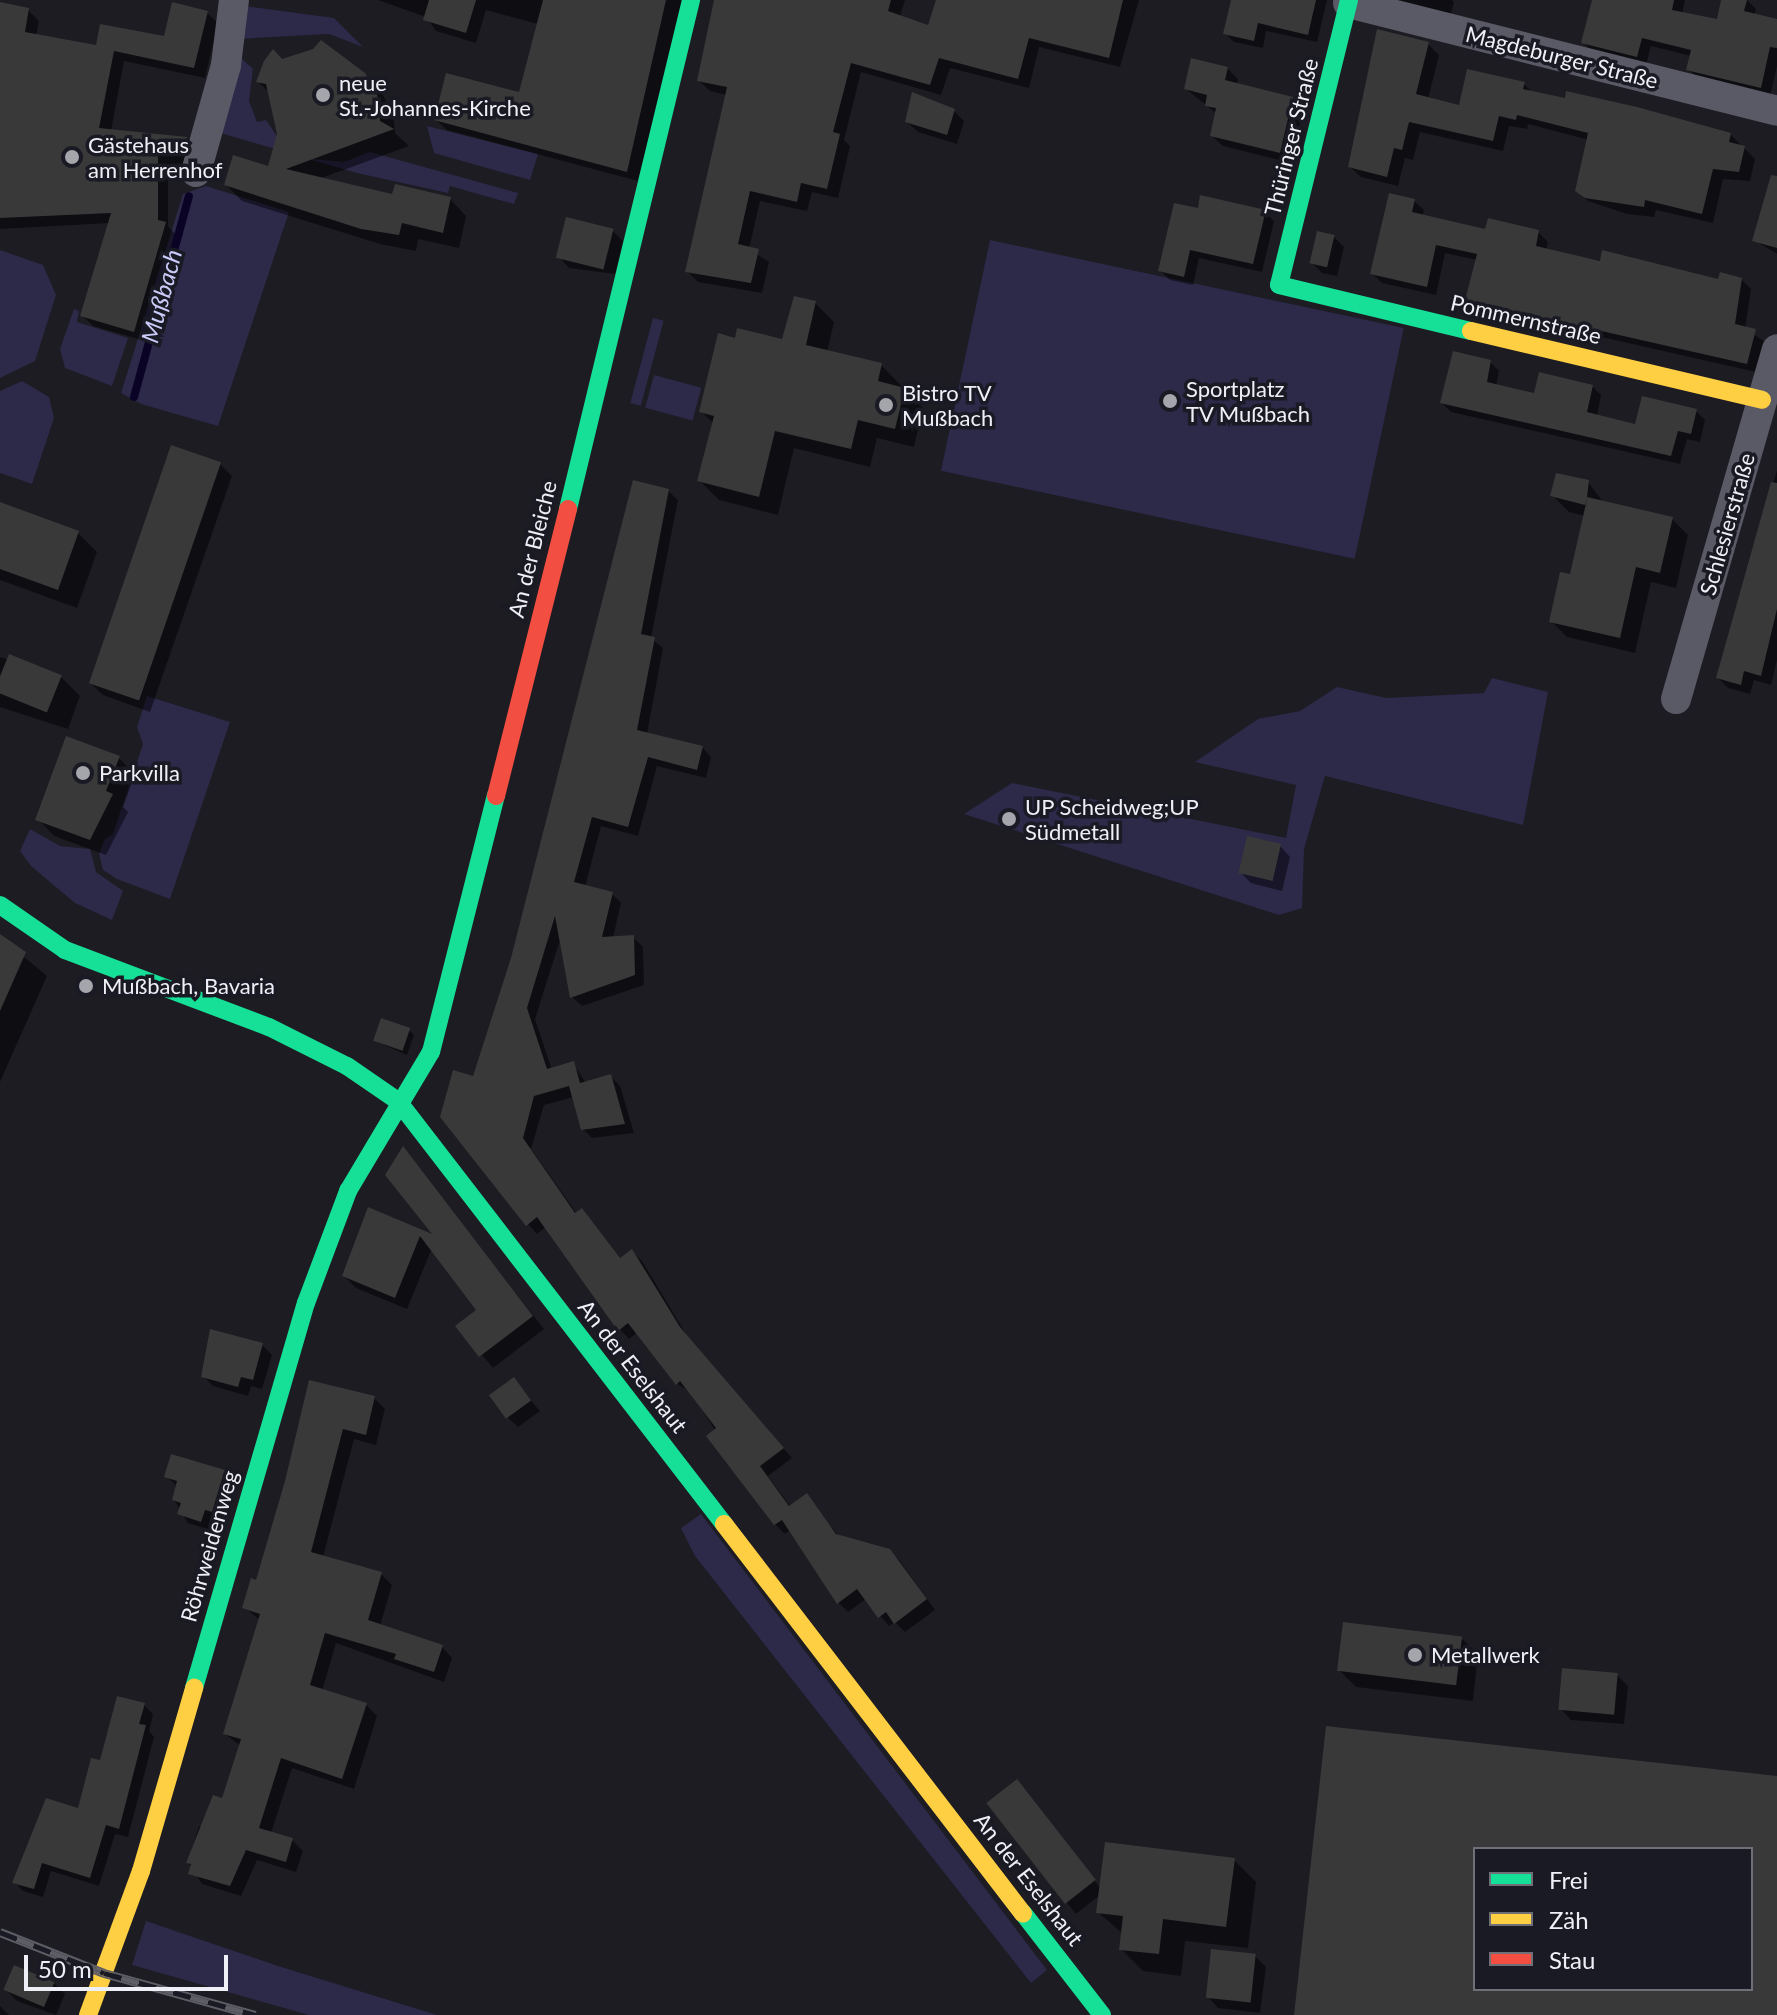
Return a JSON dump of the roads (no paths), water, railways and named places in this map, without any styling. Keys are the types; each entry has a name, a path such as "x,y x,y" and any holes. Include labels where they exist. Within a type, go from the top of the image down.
{"main road":[{"name":"An der Bleiche","path":"398,1101 431,1052 641,219 691,0"},
{"name":"Thüringer Straße","path":"1279,285 1348,2"},
{"name":"Pommernstraße","path":"1279,285 1762,400"},
{"name":"An der Eselshaut","path":"0,905 65,950 269,1027 347,1066 398,1101 1102,2015"},
{"name":"Röhrweidenweg","path":"88,2015 141,1871 306,1303 348,1191 398,1101"}],"street":[{"path":"196,172 226,65 234,0"},
{"name":"Magdeburger Straße","path":"1348,2 1777,111"},
{"name":"Schlesierstraße","path":"1676,699 1777,349"}],"waterway":[{"name":"Mußbach","path":"134,397 189,196"}],"railway":[{"path":"0,1932 104,1973 255,2015"}],"place":[{"name":"neue St.-Johannes-Kirche","path":"323,95"},
{"name":"Gästehaus am Herrenhof","path":"72,157"},
{"name":"Sportplatz TV Mußbach","path":"1170,401"},
{"name":"Bistro TV Mußbach","path":"886,405"},
{"name":"Parkvilla","path":"83,773"},
{"name":"UP Scheidweg;UP Südmetall","path":"1009,819"},
{"name":"Mußbach, Bavaria","path":"86,986"},
{"name":"Metallwerk","path":"1415,1655"}]}
